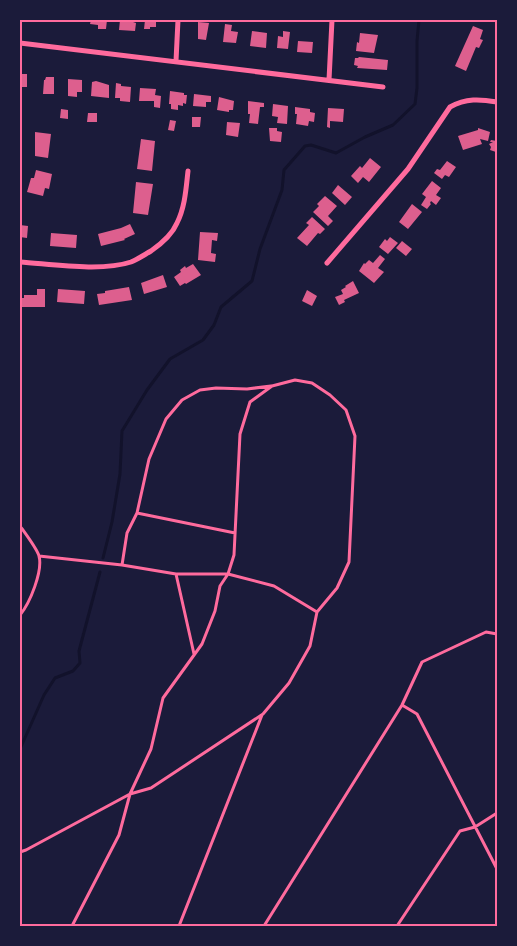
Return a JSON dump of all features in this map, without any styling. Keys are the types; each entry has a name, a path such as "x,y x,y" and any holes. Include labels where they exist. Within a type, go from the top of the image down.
{"street":[{"path":"176,62 178,20"},
{"path":"329,80 332,20"},
{"path":"20,43 383,87"},
{"path":"327,263 408,169 450,107 458,102 478,98 497,102"},
{"path":"20,262 110,266 137,259 162,244 176,225 184,203 188,171"}],"lane":[{"path":"20,852 130,794 151,788 263,714 289,683 310,646 316,612 337,588 349,562 355,436 346,410 330,395 312,383 294,380 272,386 246,389 216,388 200,390 182,400 166,419 149,459 137,513 127,533 122,566"},
{"path":"72,926 119,836 130,794 151,749 163,698 202,644 215,612 220,586 228,574 234,555 240,434 250,402 272,386"},
{"path":"137,513 235,533"},
{"path":"20,526 39,556 37,582 26,608 20,614"},
{"path":"39,556 176,574 228,574 274,586 316,612"},
{"path":"176,574 194,654"},
{"path":"264,926 402,705 422,662 486,632 497,634"},
{"path":"402,705 417,714 497,869"},
{"path":"179,926 263,714"},
{"path":"398,926 460,831 474,827 497,813"}],"building":[{"path":"91,20 107,20 106,29 98,29 98,25 90,24"},
{"path":"120,20 133,20 136,23 135,31 119,30"},
{"path":"145,20 156,20 156,27 144,29"},
{"path":"198,22 209,23 206,40 198,39"},
{"path":"225,24 232,25 231,31 238,32 236,43 223,42"},
{"path":"473,26 483,30 480,39 483,40 479,48 476,47 466,71 455,66"},
{"path":"252,31 267,33 266,48 250,46"},
{"path":"283,31 290,32 288,49 277,48 278,36 283,37"},
{"path":"360,33 378,35 374,53 356,51"},
{"path":"298,41 313,42 312,53 297,52"},
{"path":"355,58 388,60 387,70 357,68 358,66 354,65"},
{"path":"20,74 27,74 27,87 20,87"},
{"path":"46,77 54,77 54,94 43,94"},
{"path":"68,79 82,80 82,92 77,92 77,97 68,96"},
{"path":"96,81 109,85 109,98 91,96 92,82"},
{"path":"116,83 121,84 121,86 131,87 130,102 120,101 120,98 115,98"},
{"path":"140,88 156,89 155,95 161,96 160,108 154,107 154,101 139,101"},
{"path":"170,91 187,95 186,104 183,103 183,106 178,105 178,110 171,109 171,104 169,104"},
{"path":"194,94 211,96 211,102 206,102 206,107 193,106"},
{"path":"219,97 234,101 233,110 229,110 229,112 217,110"},
{"path":"248,101 264,103 264,107 260,107 258,124 249,123"},
{"path":"273,104 288,106 287,124 277,123 278,117 272,116"},
{"path":"295,107 310,109 310,112 315,113 314,122 309,121 308,126 296,124 297,114 295,114"},
{"path":"328,108 344,109 343,122 330,121 330,128 327,127"},
{"path":"61,109 68,110 68,119 60,118"},
{"path":"88,113 97,113 97,122 87,122"},
{"path":"192,117 201,117 200,127 192,127"},
{"path":"170,120 176,121 174,131 168,130"},
{"path":"227,122 240,123 238,137 226,135"},
{"path":"269,128 277,128 277,131 282,132 281,142 270,141"},
{"path":"478,128 490,132 488,141 480,139 482,144 463,150 458,136 478,130"},
{"path":"35,132 51,134 48,158 35,156"},
{"path":"141,139 155,141 152,171 137,169"},
{"path":"491,140 497,141 496,152 490,150 489,144 493,142 490,142"},
{"path":"370,158 381,167 369,182 363,177 358,183 351,176 360,166 362,168"},
{"path":"447,161 456,167 449,177 445,175 442,179 434,173 437,169 440,170"},
{"path":"36,170 52,174 49,189 45,188 43,196 27,192 31,178 34,178"},
{"path":"432,181 441,188 436,195 441,198 436,205 431,201 427,209 421,205 426,197 422,194"},
{"path":"136,182 153,184 148,215 133,213"},
{"path":"338,185 352,197 345,205 332,193"},
{"path":"325,196 337,206 328,216 333,221 328,226 313,212 319,206 317,204"},
{"path":"412,204 422,212 408,229 399,222"},
{"path":"312,217 325,229 320,234 318,233 307,246 297,238 309,225 306,223"},
{"path":"130,224 135,234 125,240 101,246 98,234"},
{"path":"20,225 28,226 27,238 20,237"},
{"path":"200,232 218,233 217,241 212,240 211,253 216,254 215,262 198,260"},
{"path":"51,233 77,235 76,248 50,246"},
{"path":"390,237 398,243 388,254 379,247 385,239 387,241"},
{"path":"402,241 412,249 406,256 396,248"},
{"path":"380,255 385,259 378,268 384,272 374,283 359,271 364,263 369,260 373,263"},
{"path":"193,264 201,275 180,286 174,277 185,266 186,268"},
{"path":"163,275 167,287 144,294 141,283"},
{"path":"353,281 359,293 344,300 345,302 339,305 335,297 343,294 341,290"},
{"path":"129,287 132,300 99,305 97,294"},
{"path":"37,289 45,289 45,307 20,307 20,298 24,298 24,295 37,295"},
{"path":"58,289 85,291 84,304 57,302"},
{"path":"307,290 317,296 312,306 302,301"}],"waterway":[{"path":"103,558 112,522 120,474 122,431 147,390 170,359 203,340 214,325 221,307 252,281 260,249 282,190 284,170 305,146 311,145 336,153 365,137 393,125 415,104 419,20"},
{"path":"20,749 44,695 55,678 73,671 80,663 79,651 100,572"}]}
